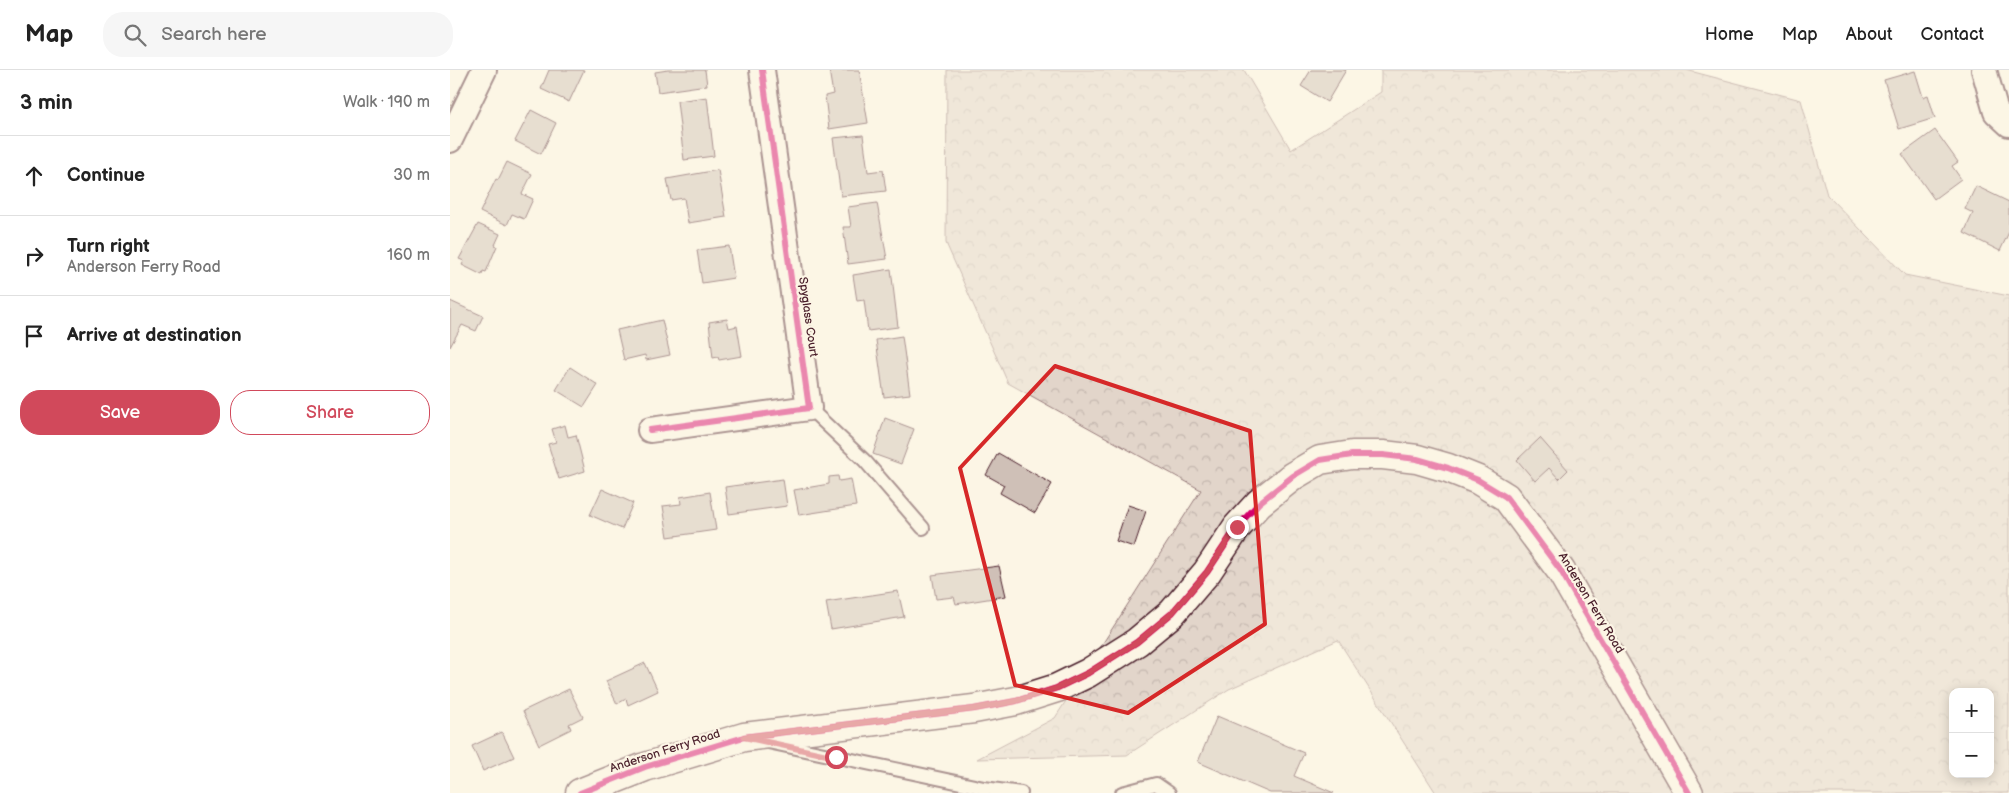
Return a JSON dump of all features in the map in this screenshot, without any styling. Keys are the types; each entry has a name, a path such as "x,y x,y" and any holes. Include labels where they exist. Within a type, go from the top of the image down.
{"street":[{"path":"450,140 484,70"},
{"name":"Spyglass Court","path":"762,70 809,408"},
{"path":"1984,70 1996,112 2009,124"},
{"path":"650,430 809,408"},
{"name":"Anderson Ferry Road","path":"580,793 645,767 744,737 974,709 1016,701 1057,688 1088,673 1137,642 1172,613 1207,572 1237,527 1259,504 1292,476 1320,460 1352,455 1383,455 1417,459 1448,468 1478,480 1506,497 1560,571 1690,793"}],"lane":[{"path":"809,408 865,461 924,528"},
{"path":"744,737 984,788 1021,793"},
{"path":"1122,793 1156,784 1169,793"}],"highlighted area":[{"path":"1055,366 1250,431 1265,624 1128,713 1015,685 960,468"}],"green space":[{"path":"947,70 1244,70 1291,150 1381,92 1381,70 1686,70 1801,100 1827,195 1905,275 2009,296 2009,793 1436,793 1338,640 1229,689 1127,755 977,759 1055,718 1201,490 1008,383 946,243"}],"building":[{"path":"549,70 584,70 569,102 541,89"},
{"path":"705,70 707,85 658,92 655,72"},
{"path":"829,70 859,70 868,123 829,129 825,96 833,94"},
{"path":"1311,70 1346,70 1327,102 1301,86"},
{"path":"1915,71 1923,97 1928,95 1935,118 1899,129 1884,80"},
{"path":"707,97 714,156 684,160 677,101"},
{"path":"531,110 556,123 541,154 515,141"},
{"path":"1935,130 1958,162 1952,166 1961,179 1934,199 1902,154"},
{"path":"863,135 868,172 883,170 886,191 841,196 833,138"},
{"path":"507,162 532,174 522,194 533,199 524,219 512,214 507,225 480,212 496,179 498,180"},
{"path":"718,170 726,217 688,223 684,198 671,200 667,179"},
{"path":"1976,186 2009,202 2009,232 2000,251 1964,233 1973,213 1965,209"},
{"path":"877,203 887,259 848,264 843,227 851,227 848,207"},
{"path":"478,224 500,234 486,272 483,271 482,275 462,265 464,261 459,259"},
{"path":"729,246 734,278 702,283 697,250"},
{"path":"891,269 898,327 868,331 864,300 857,301 853,275"},
{"path":"450,301 483,316 476,331 462,325 450,347"},
{"path":"727,319 729,328 737,326 742,356 719,360 718,357 713,358 709,322"},
{"path":"662,320 670,355 646,360 645,355 624,360 617,330"},
{"path":"902,336 910,394 884,397 876,340"},
{"path":"570,367 598,385 584,407 556,390"},
{"path":"885,418 914,429 901,464 873,454"},
{"path":"565,425 568,437 576,435 585,471 559,479 548,444 556,442 552,429"},
{"path":"1540,438 1568,470 1559,479 1549,468 1535,481 1517,460"},
{"path":"998,453 1052,484 1035,513 1000,493 1004,485 986,475"},
{"path":"838,476 839,481 851,479 856,506 799,515 794,490 829,484 829,477"},
{"path":"783,479 787,506 729,514 725,487"},
{"path":"602,489 633,503 622,529 590,515"},
{"path":"710,492 716,530 668,537 663,506 681,504 680,497"},
{"path":"1128,505 1146,511 1134,547 1116,541"},
{"path":"999,566 1006,596 956,604 954,597 936,599 932,575"},
{"path":"898,591 904,617 831,629 826,602"},
{"path":"645,663 658,691 628,705 626,699 617,704 606,681"},
{"path":"569,689 583,717 569,724 571,729 539,745 523,711"},
{"path":"1217,716 1304,753 1294,776 1334,793 1270,793 1198,762"},
{"path":"502,732 514,757 483,771 472,746"}],"cycle path":[{"path":"650,430 809,408 762,70"},
{"path":"580,793 645,767 744,737 974,709 1016,701 1057,688 1088,673 1137,642 1172,613 1207,572 1237,527 1259,503 1293,476 1320,460 1352,455 1383,455 1417,459 1448,468 1478,480 1506,497 1561,571 1689,793"}],"route":[{"path":"836,757 744,737 974,709 1016,701 1057,688 1088,673 1137,642 1172,613 1207,572 1237,527"}]}
